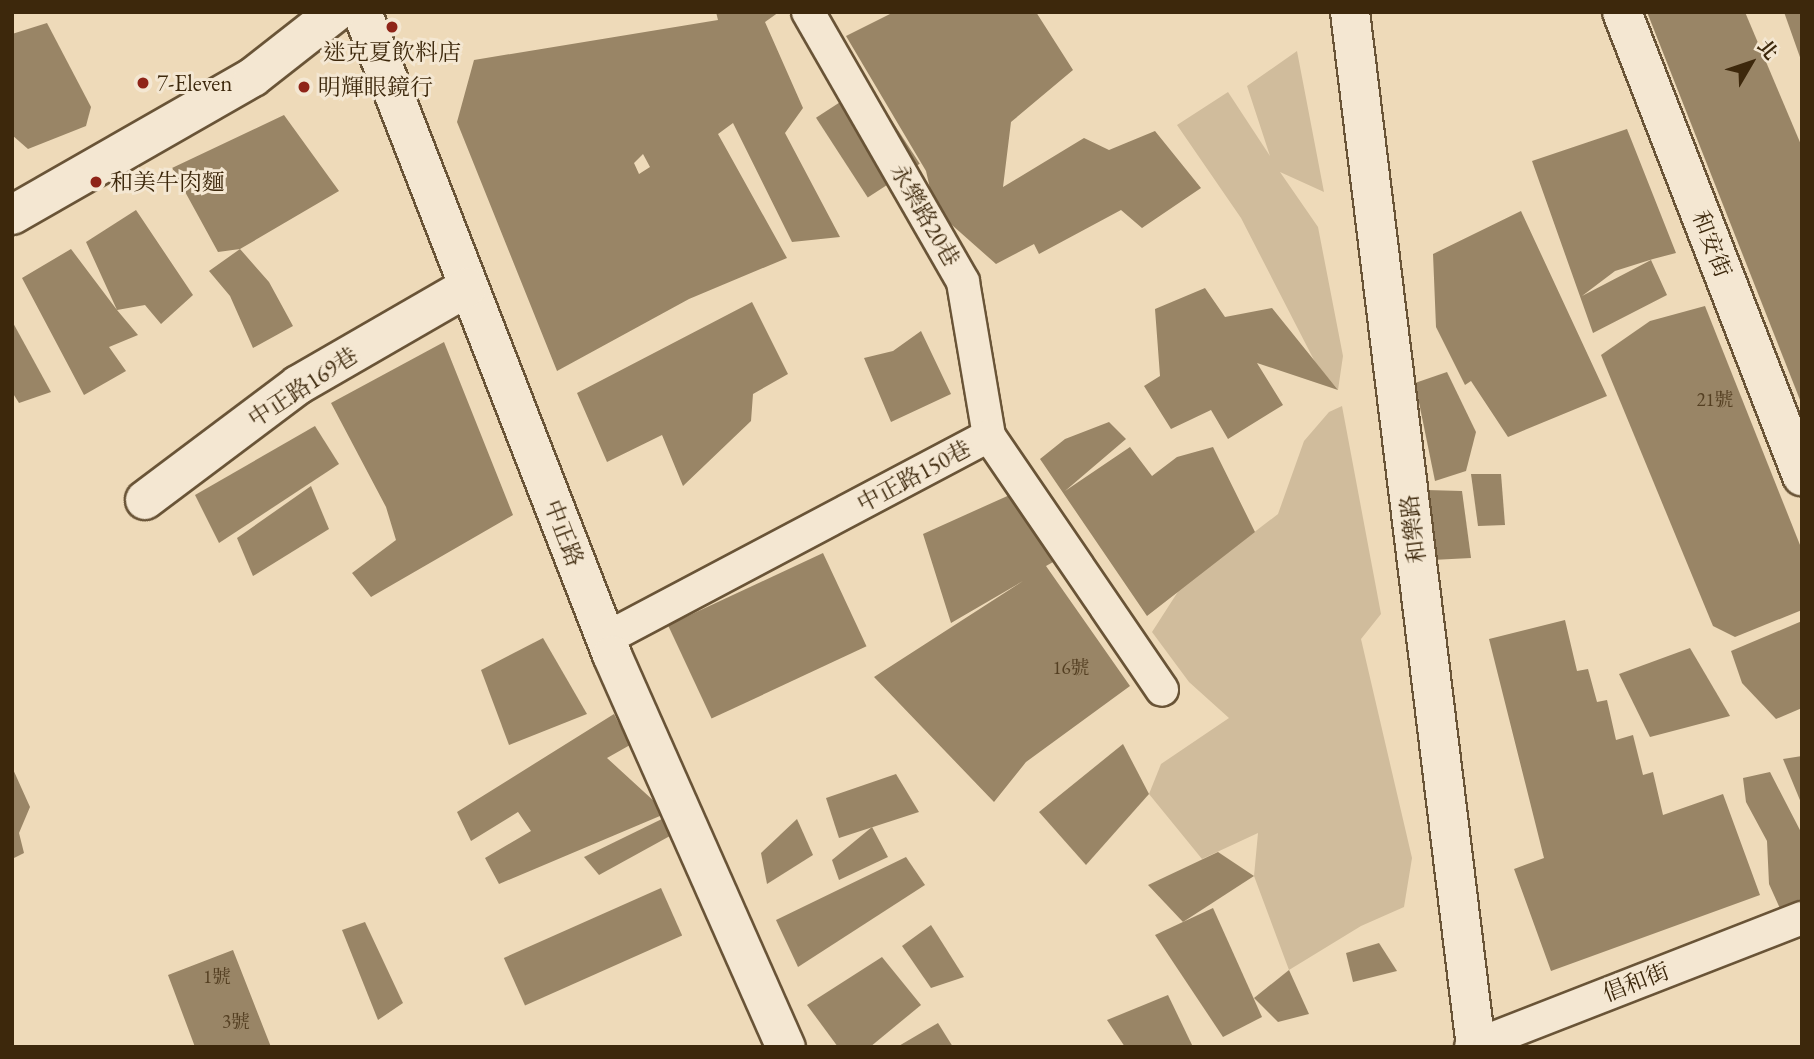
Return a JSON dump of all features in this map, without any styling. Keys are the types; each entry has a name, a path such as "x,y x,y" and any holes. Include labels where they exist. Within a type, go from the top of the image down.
{"street":[{"path":"12,215 253,77 336,12"},
{"name":"中正路","path":"362,12 606,639 786,1047"},
{"name":"和樂路","path":"1350,12 1474,1046"},
{"name":"和安街","path":"1622,12 1802,476"},
{"name":"中正路169巷","path":"145,500 298,385 468,286"}],"lane":[{"name":"永樂路20巷","path":"808,12 963,282 989,436"},
{"name":"中正路150巷","path":"606,639 989,436 1162,690"},
{"name":"倡和街","path":"1474,1046 1802,918"}],"shaded area":[{"path":"1297,51 1324,192 1280,172 1318,227 1343,356 1338,390 1315,362 1241,218 1177,125 1228,92 1270,156 1247,86"},
{"path":"1342,406 1381,614 1361,639 1412,858 1404,907 1361,926 1289,970 1254,876 1258,833 1202,859 1149,794 1161,764 1229,718 1189,682 1152,632 1179,590 1278,514 1304,441 1329,412"}],"building":[{"path":"716,12 779,12 765,22 803,108 785,133 840,237 792,242 733,123 718,134 787,258 689,299 557,371 457,122 474,60 718,20","holes":["643,154 650,167 639,174 634,163"]},
{"path":"894,12 1036,12 1073,70 1011,122 1003,187 1084,138 1109,150 1155,131 1201,188 1142,228 1121,210 1039,254 1034,244 996,264 935,210 926,171 846,36"},
{"path":"1647,12 1745,12 1802,147 1802,405"},
{"path":"1784,12 1802,12 1802,60 1801,60"},
{"path":"47,23 91,107 86,126 28,149 12,135 12,34"},
{"path":"868,84 920,164 868,197 816,118"},
{"path":"284,115 339,191 240,249 218,252 172,168"},
{"path":"1627,129 1676,253 1653,259 1615,271 1582,296 1651,260 1667,295 1593,333 1532,161"},
{"path":"136,210 193,295 161,324 145,305 117,310 86,242"},
{"path":"1521,211 1607,396 1508,437 1471,381 1465,385 1436,327 1433,254"},
{"path":"71,249 138,335 109,347 126,371 84,395 22,278"},
{"path":"240,249 269,282 293,326 253,348 230,296 209,271"},
{"path":"1205,288 1225,317 1272,308 1338,390 1257,363 1283,405 1228,439 1211,410 1171,429 1144,386 1160,376 1155,309"},
{"path":"752,302 788,374 753,394 751,421 683,486 662,435 607,462 577,393"},
{"path":"1705,306 1802,550 1802,610 1735,637 1713,626 1601,355 1650,321"},
{"path":"12,321 51,392 19,403 12,392"},
{"path":"921,331 951,394 891,422 864,358 893,351"},
{"path":"444,342 513,515 371,597 352,573 396,540 386,507 331,403"},
{"path":"1447,372 1476,432 1466,471 1435,481 1415,383"},
{"path":"1109,422 1126,439 1065,491 1130,447 1152,476 1177,457 1213,447 1255,532 1147,616 1040,459 1065,439"},
{"path":"315,426 339,464 219,543 195,495"},
{"path":"1471,474 1501,474 1505,525 1478,526"},
{"path":"311,486 329,529 253,576 237,538"},
{"path":"1025,488 1069,553 1046,566 1130,686 1026,762 994,802 874,677 1023,581 951,623 923,534"},
{"path":"1426,490 1462,491 1471,558 1432,560"},
{"path":"823,553 867,646 712,719 668,625"},
{"path":"1565,620 1577,671 1588,669 1597,702 1607,700 1616,740 1633,735 1643,775 1653,772 1663,815 1723,794 1760,895 1551,971 1514,869 1544,858 1489,639"},
{"path":"1802,621 1802,708 1776,719 1742,683 1731,651"},
{"path":"543,638 587,714 509,745 481,670"},
{"path":"1690,648 1730,716 1650,737 1619,674"},
{"path":"614,714 630,745 607,758 667,813 499,884 485,858 531,831 518,812 471,841 457,812"},
{"path":"1123,744 1149,794 1086,865 1039,812"},
{"path":"1802,756 1802,805 1783,759"},
{"path":"12,767 30,807 19,833 24,853 12,859"},
{"path":"1770,772 1802,834 1802,918 1787,924 1769,884 1767,841 1746,802 1743,778"},
{"path":"896,774 919,812 839,838 826,798"},
{"path":"668,816 679,831 599,875 584,857"},
{"path":"797,819 813,855 767,884 761,853"},
{"path":"872,827 888,857 839,880 832,860"},
{"path":"1218,852 1254,876 1183,922 1148,885"},
{"path":"906,857 925,885 798,967 776,920"},
{"path":"661,888 682,936 525,1005 504,958"},
{"path":"1213,908 1262,1017 1223,1037 1155,935"},
{"path":"365,922 403,1003 378,1020 342,930"},
{"path":"931,925 964,977 931,988 902,946"},
{"path":"1379,943 1397,971 1353,982 1346,953"},
{"path":"233,950 271,1047 195,1047 168,975"},
{"path":"882,957 921,1005 870,1047 838,1047 807,1005"},
{"path":"1289,970 1309,1014 1278,1022 1254,998"},
{"path":"1168,995 1193,1047 1125,1047 1107,1020"},
{"path":"938,1023 953,1047 897,1047"}],"place":[{"name":"迷克夏飲料店","path":"392,27"},
{"name":"7-Eleven","path":"143,83"},
{"name":"明輝眼鏡行","path":"304,87"},
{"name":"和美牛肉麵","path":"96,182"}]}
